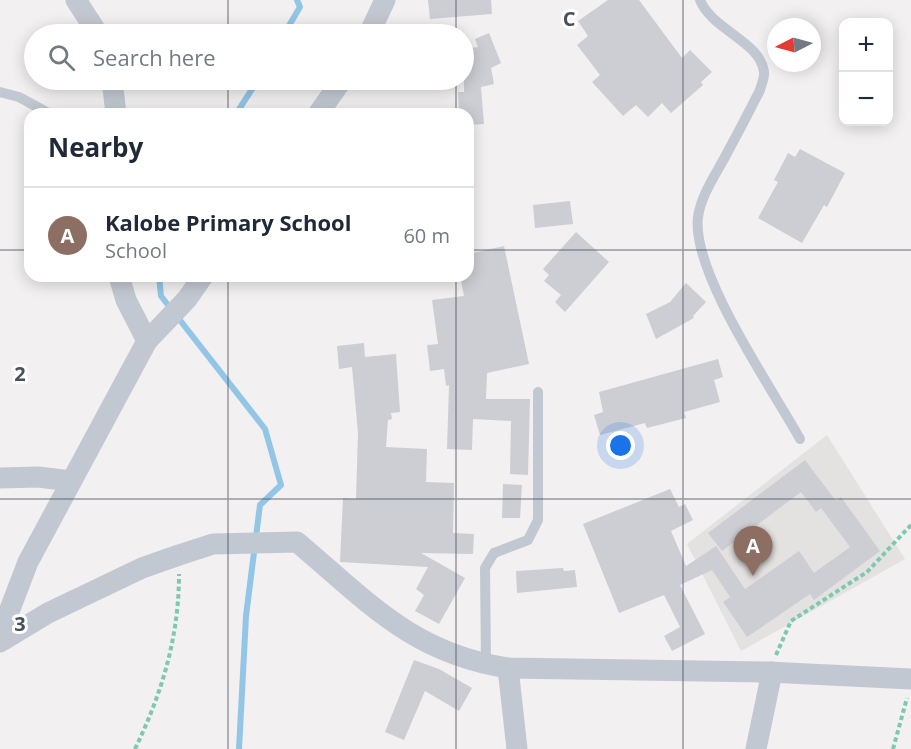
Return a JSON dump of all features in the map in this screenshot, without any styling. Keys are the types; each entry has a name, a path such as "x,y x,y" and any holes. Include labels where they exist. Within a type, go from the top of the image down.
{"street":[{"path":"76,0 92,24"},
{"path":"374,24 385,0"},
{"path":"113,90 115,108"},
{"path":"322,108 335,90"},
{"path":"121,282 126,300 153,335"},
{"path":"0,635 28,562 71,481 153,335 198,282"},
{"path":"0,478 38,477 71,481"},
{"path":"0,642 48,613 142,568 179,555 213,544 297,543 413,638 442,651 486,665 508,668 770,672 909,687"},
{"path":"508,668 517,749"},
{"path":"756,749 770,672"}],"lane":[{"path":"700,0 703,8 721,27 748,45 759,59 764,73 760,90 709,187 698,215 698,234 709,274 721,300 800,439"},
{"path":"0,92 19,97 39,108"},
{"path":"486,665 484,568 494,553 528,540 538,520 538,392"}],"path":[{"path":"770,672 791,621 867,572 911,525"},
{"path":"135,749 159,695 175,638 179,600 179,555"},
{"path":"893,749 909,687"}],"shaded area":[{"path":"827,435 905,559 741,651 687,544"}],"building":[{"path":"428,0 491,0 492,14 430,19"},
{"path":"608,0 639,0 682,58 690,50 712,72 701,82 703,85 671,113 662,103 648,117 636,105 623,116 592,82 600,75 577,45 588,36 578,21"},
{"path":"489,33 501,63 491,68 494,84 481,87 484,124 474,125 474,108 459,108 458,92 474,90 474,48 478,47 475,39"},
{"path":"800,149 845,173 827,207 824,205 802,243 758,218 778,182 774,180 788,153 795,157"},
{"path":"570,201 573,224 535,228 533,205"},
{"path":"576,232 609,262 565,312 555,302 561,295 544,281 549,275 543,269"},
{"path":"504,246 529,364 487,373 486,399 530,399 528,475 510,474 511,421 473,419 472,450 447,449 449,385 446,386 444,369 430,371 427,345 438,344 432,300 464,296 461,282 474,282 474,253"},
{"path":"686,283 706,302 693,316 694,318 656,339 646,314 670,302"},
{"path":"364,343 365,357 396,354 400,412 391,413 392,419 388,420 386,447 427,449 426,482 454,483 453,533 474,534 473,554 421,553 465,578 439,624 415,611 424,595 416,589 428,567 340,562 343,498 356,499 358,433 352,367 339,369 337,346"},
{"path":"718,359 723,377 714,380 720,402 684,412 686,418 647,428 645,423 600,435 594,415 603,412 599,392"},
{"path":"805,460 836,501 841,497 880,551 814,600 810,594 747,637 723,602 730,597 712,570 680,585 705,634 672,651 664,636 680,627 664,595 619,613 583,524 670,489 679,507 685,504 693,520 671,531 686,566 716,546 745,589 799,551 814,573 850,547 821,508 816,512 801,492 722,551 708,533"},
{"path":"503,484 522,485 520,518 502,518"},
{"path":"563,568 564,571 575,570 577,587 517,593 516,571"},
{"path":"414,660 439,669 472,688 459,711 425,691 404,740 385,732"}],"waterway":[{"path":"290,24 300,7 297,0"},
{"path":"240,108 252,90"},
{"path":"160,282 161,296 265,429 281,485 260,505 246,616 239,749"}],"place":[{"name":"Kalobe Primary School","path":"753,576"}]}
